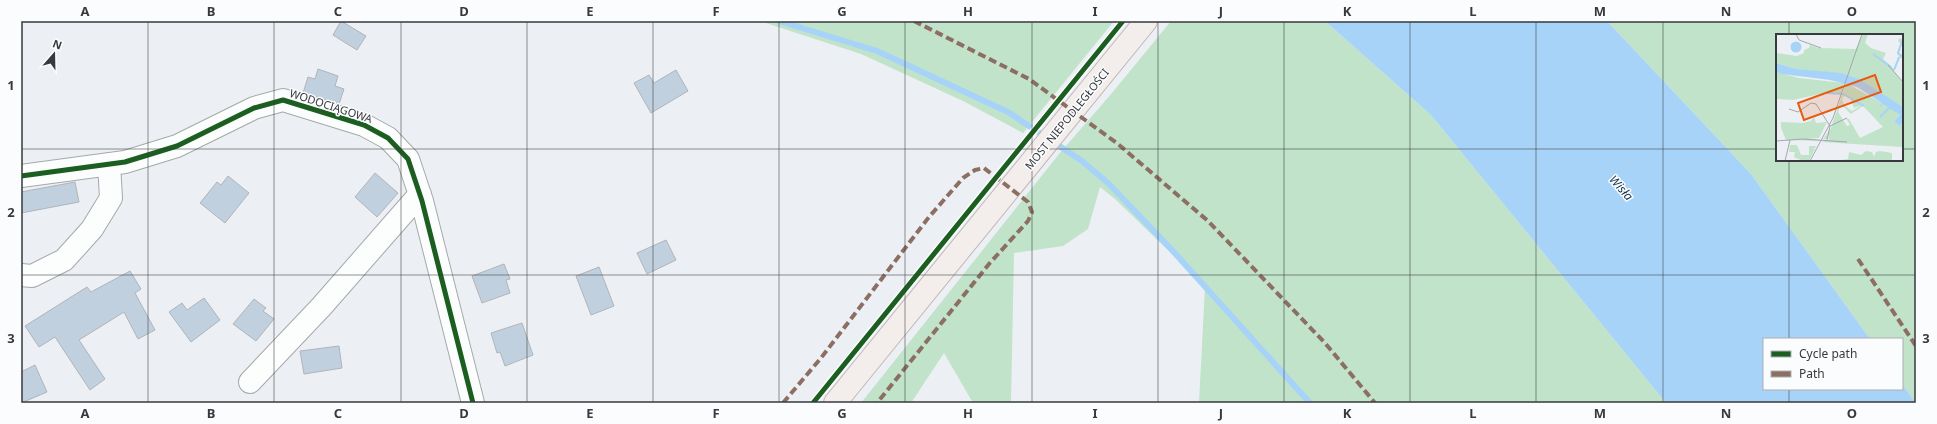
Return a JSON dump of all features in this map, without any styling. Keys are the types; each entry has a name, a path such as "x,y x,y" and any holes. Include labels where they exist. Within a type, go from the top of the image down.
{"main road":[{"name":"MOST NIEPODLEGŁOŚCI","path":"835,403 1146,21"}],"street":[{"name":"WODOCIĄGOWA","path":"21,176 125,162 177,146 254,108 283,100 364,125 388,138 408,159 420,194 472,403"},
{"path":"21,275 32,276 64,260 92,229 111,198 109,164"},
{"path":"250,382 322,306 420,194"}],"green space":[{"path":"760,21 1114,21 1023,133 963,101 861,54"},
{"path":"1171,21 1325,21 1431,115 1666,403 1199,403 1205,286 1115,199 1100,187 1088,229 1063,246 1014,253 1011,403 973,403 944,353 911,403 861,403 1059,154 1112,93"},
{"path":"1607,21 1916,21 1916,403 1903,385 1903,338 1869,338 1751,174"}],"water":[{"name":"Wisła","path":"1325,21 1607,21 1751,174 1869,338 1763,338 1763,390 1903,390 1903,385 1916,403 1666,403 1431,115"}],"building":[{"path":"341,21 366,36 357,50 333,35"},
{"path":"318,69 338,76 335,86 344,89 339,104 303,93 308,77 315,79"},
{"path":"676,70 688,91 651,113 634,83 649,75 654,83"},
{"path":"375,173 398,193 377,217 355,197"},
{"path":"228,176 249,193 225,223 200,203 217,182 221,185"},
{"path":"75,182 79,202 21,213 21,192"},
{"path":"666,240 676,260 647,274 637,253"},
{"path":"504,264 510,279 506,280 510,293 482,303 472,276"},
{"path":"599,267 614,306 591,315 576,276"},
{"path":"130,271 141,289 135,293 155,330 138,339 124,312 79,340 105,379 90,390 55,337 39,347 25,326 87,287 91,292"},
{"path":"204,298 220,320 191,342 169,312 182,303 187,310"},
{"path":"254,299 266,308 263,311 274,319 256,341 233,324"},
{"path":"522,323 533,355 505,366 500,352 497,353 491,333"},
{"path":"339,346 342,368 304,374 300,351"},
{"path":"35,365 47,392 21,403 21,372"}],"waterway":[{"path":"779,21 877,51 1008,112 1082,161 1108,183 1172,250 1310,403"}],"marked path":[{"path":"914,21 1029,79 1118,144 1208,221 1325,343 1375,403"},
{"path":"783,403 821,358 929,217 963,178 975,170 984,168 1028,202 1032,212 1028,221 989,264 877,403"},
{"path":"1858,259 1916,346"}],"cycle path":[{"path":"813,403 1123,21"},
{"path":"21,176 125,162 177,146 254,108 283,100 364,125 388,138 408,159 422,201 473,403"}]}
